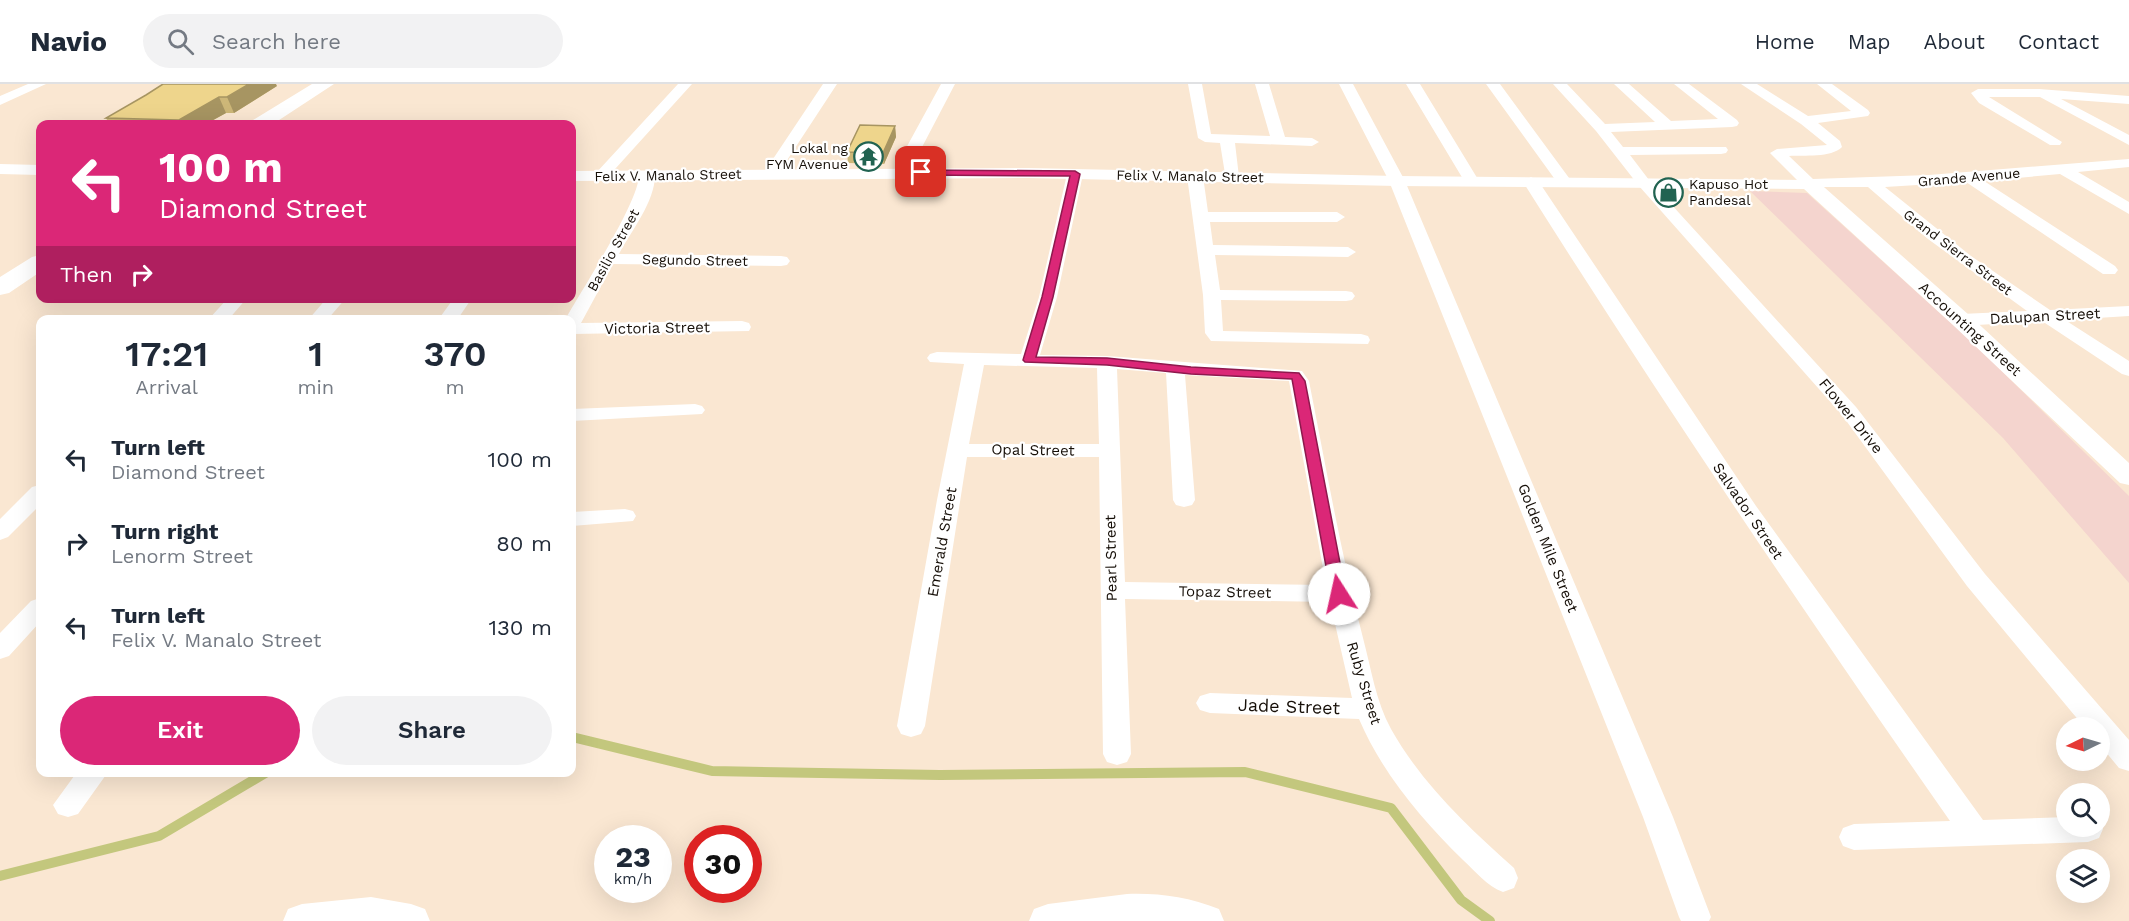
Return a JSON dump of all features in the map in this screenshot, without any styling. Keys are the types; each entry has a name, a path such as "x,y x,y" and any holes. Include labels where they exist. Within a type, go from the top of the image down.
{"main road":[{"path":"266,120 325,84"},
{"path":"0,288 36,265"}],"street":[{"path":"0,101 39,84"},
{"path":"601,176 685,84"},
{"path":"771,174 830,84"},
{"path":"901,172 948,84"},
{"path":"1195,84 1205,138 1312,142"},
{"path":"1262,84 1279,141"},
{"name":"Golden Mile Street","path":"1346,84 1397,180 1658,817 1695,917"},
{"path":"1413,84 1471,181"},
{"path":"1493,84 1564,182"},
{"name":"Flower Drive","path":"1560,84 1601,128 1644,183 1849,411 1976,580 2129,760"},
{"path":"1621,84 1668,126"},
{"path":"1601,128 1732,123 1681,84"},
{"path":"1748,84 1806,121 1835,144 1835,147 1777,153 1809,184"},
{"path":"1806,121 1863,113 1824,84"},
{"path":"2055,142 1984,100 1978,93 2039,93 2129,100"},
{"path":"2039,93 2129,141"},
{"path":"1227,139 1231,177"},
{"path":"1619,151 1721,150"},
{"name":"Grande Avenue","path":"1809,184 1873,184 1970,178 2129,163"},
{"path":"0,169 36,170"},
{"path":"2062,169 2129,209"},
{"name":"Felix V. Manalo Street","path":"576,176 901,172 1809,184"},
{"path":"1029,360 1048,297 1075,174"},
{"name":"Basilio Street","path":"576,316 639,203 647,182 647,175"},
{"path":"1195,176 1212,295 1214,333 1218,337 1226,339 1361,340"},
{"path":"1970,178 2109,270"},
{"name":"Salvador Street","path":"1531,182 1629,336 1781,560 1976,833"},
{"name":"Accounting Street","path":"1809,184 1961,320 2129,477"},
{"name":"Grand Sierra Street","path":"1873,184 1915,223 2046,316 2129,370"},
{"path":"1201,217 1337,217"},
{"path":"1206,250 1348,252"},
{"name":"Segundo Street","path":"609,259 781,261"},
{"path":"1212,295 1346,296"},
{"path":"222,315 233,303"},
{"path":"322,315 332,303"},
{"path":"451,315 460,303"},
{"name":"Dalupan Street","path":"1961,320 2129,312"},
{"name":"Victoria Street","path":"576,329 742,327"},
{"path":"937,358 1107,362 1175,369 1184,500"},
{"name":"Emerald Street","path":"911,726 975,359"},
{"name":"Pearl Street","path":"1107,362 1117,754"},
{"name":"Ruby Street","path":"1175,369 1295,375 1299,381 1339,594 1369,709 1393,756 1425,800 1459,838 1503,878"},
{"path":"576,415 695,410"},
{"name":"Opal Street","path":"958,450 1109,451"},
{"path":"0,532 36,496"},
{"path":"576,519 625,516"},
{"name":"Topaz Street","path":"1112,590 1339,594"},
{"path":"0,649 36,611"},
{"name":"Jade Street","path":"1210,703 1369,709"},
{"path":"68,806 90,777"},
{"path":"1854,837 2056,830"},
{"path":"1048,921 1143,910 1196,917 1205,921"},
{"path":"302,921 316,918 411,921"}],"shaded area":[{"path":"1750,191 1807,193 1974,344 2129,496 2129,583 2003,438"}],"building":[{"path":"163,84 249,84 227,97 219,97 179,120 106,118"},
{"path":"860,125 895,126 883,153 847,152"}],"waterway":[{"path":"576,738 712,771 940,775 1245,772 1391,808 1461,900 1490,921"},
{"path":"0,876 159,836 259,777"}],"place":[{"name":"Lokal ng FYM Avenue","path":"869,156"},
{"name":"Kapuso Hot Pandesal","path":"1668,192"}],"route":[{"path":"921,172 1075,174 1048,297 1029,360 1074,360 1191,370 1295,375 1299,381 1339,594"}]}
